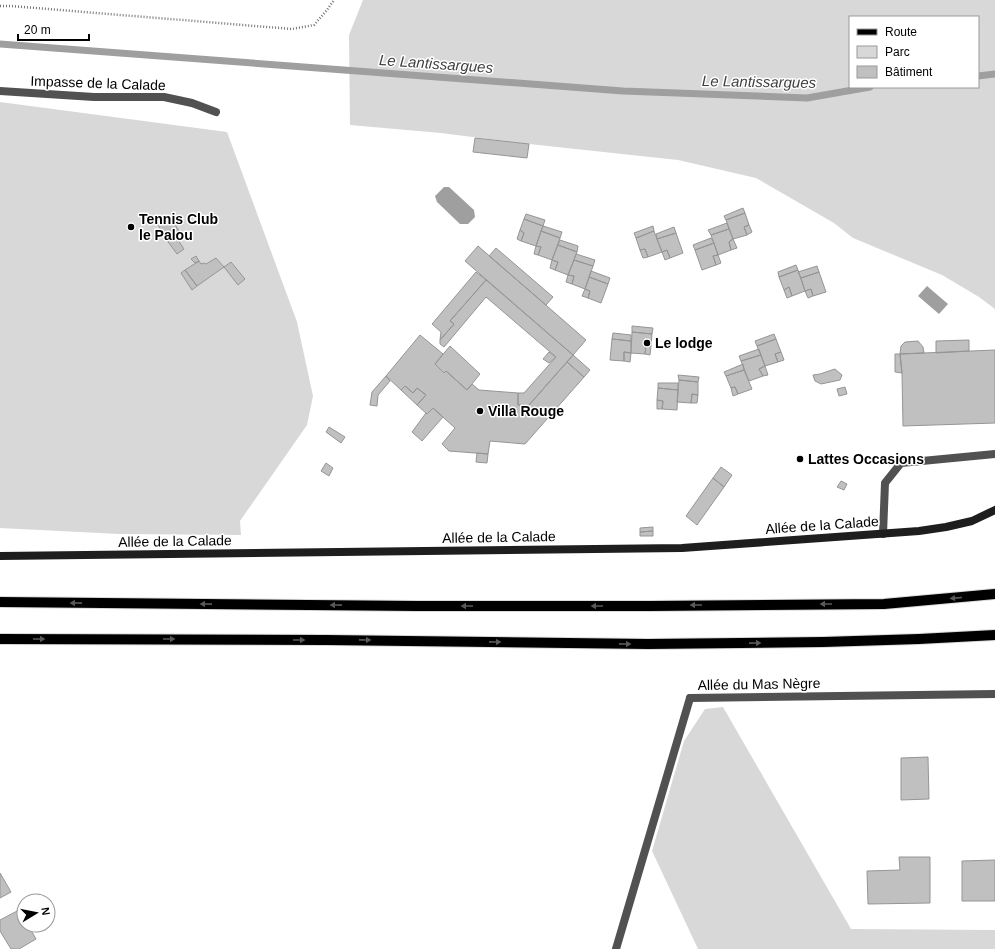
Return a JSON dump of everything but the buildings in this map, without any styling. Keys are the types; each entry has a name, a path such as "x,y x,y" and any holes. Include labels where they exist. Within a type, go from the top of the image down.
{"main road":[{"path":"0,602 417,606 884,604 995,594"},
{"path":"0,639 326,640 648,644 919,640 995,635"}],"street":[{"name":"Impasse de la Calade","path":"0,91 94,97 164,97 192,103 216,112"},
{"path":"883,534 885,483 901,463 995,454"},
{"name":"Allée de la Calade","path":"0,556 682,548 919,531 972,521 995,510"},
{"name":"Allée du Mas Nègre","path":"616,949 690,698 995,694"}],"path":[{"path":"0,6 292,29 314,25 334,0"}],"green space":[{"path":"363,0 995,0 995,309 979,297 942,275 853,238 834,223 756,178 678,160 441,133 350,125 349,35"},
{"name":"Tennis Club le Palou","path":"0,102 227,132 297,322 313,396 307,425 240,521 241,535 119,534 0,528"},
{"path":"723,707 851,929 995,930 995,949 698,949 652,851 684,741 705,709"}],"shaded area":[{"path":"444,187 449,187 474,210 475,217 468,224 460,224 437,202 435,196"},
{"path":"927,286 948,304 939,314 918,296"}],"waterway":[{"name":"Le Lantissargues","path":"0,44 623,91 807,98 864,88"},
{"name":"Le Lantissargues","path":"979,76 995,74"}],"place":[{"name":"Tennis Club le Palou","path":"131,227"},
{"name":"Le lodge","path":"647,343"},
{"name":"Villa Rouge","path":"480,411"},
{"name":"Lattes Occasions","path":"800,459"}]}
